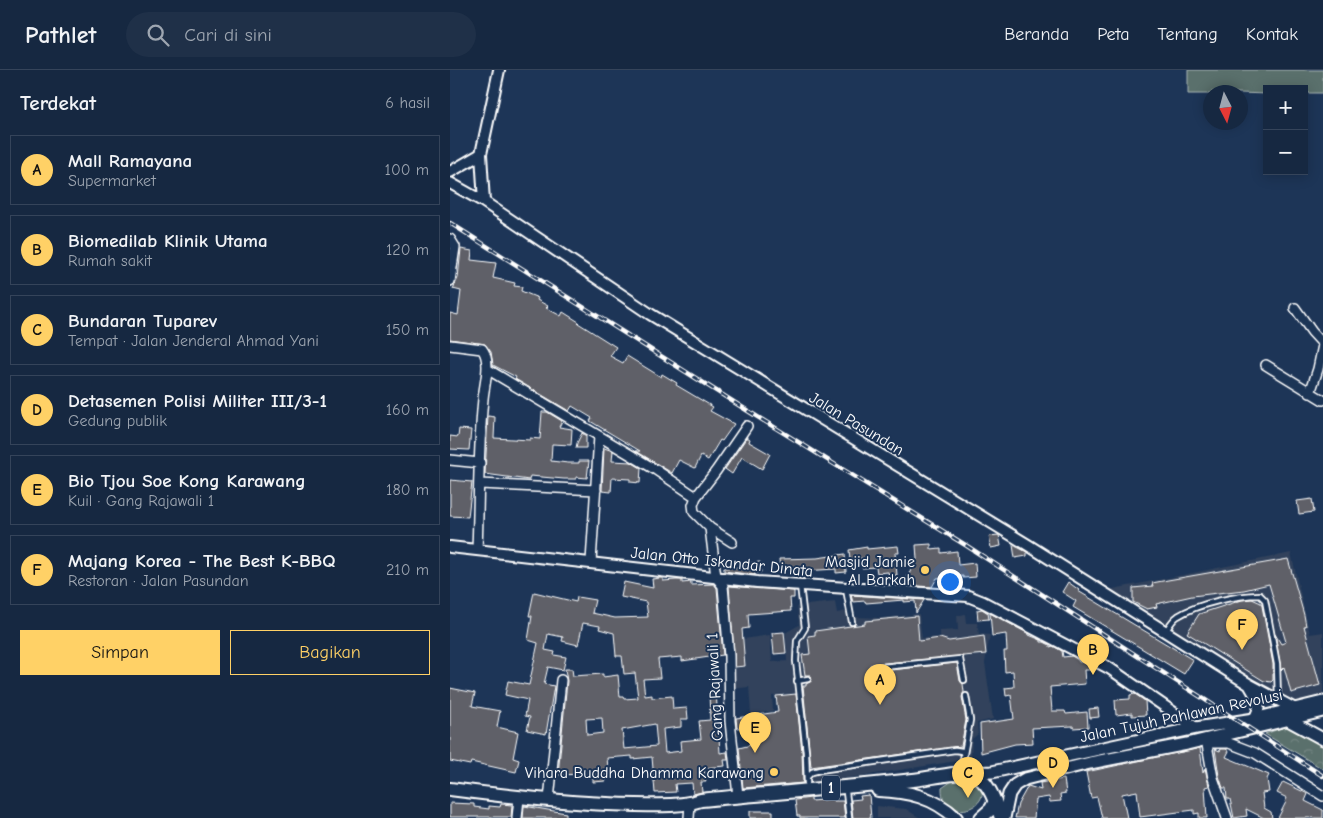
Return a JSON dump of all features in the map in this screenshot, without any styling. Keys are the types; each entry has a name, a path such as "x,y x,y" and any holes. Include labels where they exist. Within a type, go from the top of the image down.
{"main road":[{"name":"Jalan Tujuh Pahlawan Revolusi","path":"690,804 700,800 738,796 807,783 943,777 957,773 992,772 1196,728 1254,719 1323,702"},
{"name":"Jalan Tujuh Pahlawan Revolusi","path":"994,801 1002,799 1009,794 1015,785 1025,779 1043,773 1206,741 1323,711"},
{"path":"1288,720 1323,739"},
{"path":"972,773 985,783 1002,818"},
{"path":"943,777 937,782 936,789 940,802 952,815"},
{"name":"Jalan Tujuh Pahlawan Revolusi","path":"450,789 519,798 628,805 690,804 700,807 870,790 896,792 927,798 952,815"},
{"path":"1002,818 1009,794"},
{"path":"981,818 991,809 994,801"}],"street":[{"path":"484,202 481,154 499,70"},
{"path":"450,172 481,154"},
{"name":"Jalan Pasundan","path":"450,183 484,202 650,314 1028,545 1250,686 1295,709"},
{"path":"450,239 455,247 450,281"},
{"path":"1296,308 1312,332 1323,344 1318,369 1310,393"},
{"path":"450,345 482,349 484,353 486,369 477,550"},
{"path":"1266,364 1323,400"},
{"path":"486,369 656,470 696,496"},
{"path":"732,542 710,528 694,512 693,505 696,496 716,471 746,426"},
{"path":"591,562 599,436"},
{"path":"450,460 480,463"},
{"path":"480,484 596,490"},
{"name":"Gang Rajawali 1","path":"710,528 716,577 723,586 729,656 730,721 738,796"},
{"name":"Jalan Otto Iskandar Dinata","path":"450,547 800,585 968,596 1109,668 1196,728"},
{"path":"549,800 561,680"},
{"path":"1250,686 1260,703 1259,711 1254,719"},
{"path":"1227,818 1213,778 1206,741 1229,744 1255,753 1323,796"},
{"path":"516,818 519,798"},
{"path":"689,818 690,804"}],"lane":[{"path":"800,585 805,628 797,640 797,681 806,752 807,783"},
{"path":"846,588 852,622"},
{"path":"1165,633 1174,619 1184,613 1205,605 1245,595 1260,595 1265,600 1277,664 1278,700"},
{"path":"873,668 960,658 964,680"},
{"path":"797,681 808,679"},
{"path":"957,773 964,755 970,720 966,696"},
{"path":"966,745 969,741 973,722"},
{"path":"807,783 812,772 820,770 955,750 962,751 964,755"},
{"path":"846,792 849,818"}],"shaded area":[{"path":"1291,553 1310,634 1323,632 1323,697 1293,703 1108,590"},
{"path":"845,601 852,601 854,617 883,618 919,614 922,638 940,637 940,631 958,630 957,616 965,614 966,623 977,623 979,634 990,635 985,663 993,719 977,723 978,734 972,739 971,760 803,785 794,694 772,696 773,711 751,714 749,687 732,689 732,668 745,667 743,639 770,635 772,662 787,661 785,633 799,625 797,606 835,602 837,613 846,611"},
{"path":"877,806 906,809 920,818 877,818"}],"green space":[{"path":"1188,70 1323,70 1323,93 1308,93 1308,85 1263,85 1263,94 1248,93 1248,85 1203,85 1203,94 1188,94"},
{"path":"1287,726 1323,746 1323,769 1265,734"},
{"path":"952,781 972,781 979,785 982,791 981,797 971,808 962,810 952,808 944,800 942,788"}],"building":[{"path":"461,249 472,251 471,260 496,263 493,278 515,283 514,286 522,287 521,291 538,298 537,300 548,306 546,308 561,316 563,312 616,347 610,356 623,363 627,356 661,377 662,374 677,383 676,385 713,407 710,411 734,424 722,441 720,440 708,460 701,456 695,468 679,460 672,473 590,421 592,418 572,406 569,411 515,379 516,377 493,365 491,352 485,344 450,339 450,313 458,315 461,291 453,289 458,278"},
{"path":"542,412 547,412 562,421 559,427 572,429 571,445 552,444 551,461 579,463 579,461 589,461 587,478 564,479 530,476 529,480 485,474 488,416 495,417 494,438 530,440 530,438 540,439"},
{"path":"459,429 471,430 469,450 450,449 450,436 458,437"},
{"path":"582,433 586,436 586,448 576,448 577,443"},
{"path":"747,437 750,439 749,442 770,454 762,469 742,457 732,474 725,469"},
{"path":"604,448 613,451 612,461 631,462 641,468 640,483 630,482 630,479 612,478 611,492 602,491"},
{"path":"450,480 472,482 468,517 450,516"},
{"path":"1312,499 1314,512 1299,514 1297,501"},
{"path":"999,535 1001,546 991,548 989,536"},
{"path":"931,544 931,549 941,548 941,553 957,551 958,565 975,563 976,577 937,578 932,587 903,585 917,559 916,545"},
{"path":"1013,545 1027,552 1027,556 1015,558"},
{"path":"898,546 899,553 895,553 897,575 889,576 888,572 877,573 876,567 862,568 862,558 850,560 849,550 867,547 867,549"},
{"path":"845,554 846,572 836,573 836,569 803,571 802,568 780,570 779,559 817,558"},
{"path":"1288,559 1304,615 1306,626 1304,626 1320,685 1291,693 1284,667 1281,670 1275,634 1281,644 1286,642 1269,584 1244,590 1192,596 1156,604 1157,607 1147,609 1133,602 1133,588 1153,586 1152,583"},
{"path":"760,562 761,572 755,573 755,575 724,571 724,568 741,567 741,564"},
{"path":"663,578 663,581 682,580 682,583 691,582 691,585 714,584 717,588 723,655 682,661 682,657 658,659 660,678 643,679 645,696 652,695 652,698 672,696 673,709 687,708 688,719 681,719 681,727 663,729 665,753 681,751 680,741 701,739 699,721 710,720 709,692 716,691 720,753 727,752 728,760 724,760 725,766 704,768 706,782 701,782 702,792 693,794 692,783 675,784 676,792 655,793 652,757 632,759 632,756 607,758 608,768 605,768 606,781 593,782 593,777 584,777 584,774 558,775 567,681 565,669 572,669 573,676 603,674 603,677 618,675 620,697 624,699 638,698 635,673 624,674 622,656 616,656 614,633 599,629 600,626 583,623 578,645 562,641 563,637 548,634 545,650 555,652 554,655 566,657 563,670 548,667 544,684 554,686 546,734 527,730 530,717 525,716 528,700 505,695 508,681 529,685 538,643 528,640 532,616 529,616 534,592 576,602 577,597 595,600 592,613 615,618 648,617 646,602 621,597 624,582 653,588 652,579","holes":["602,718 603,733 587,735 586,719","655,724 657,746 624,749 622,730"]},
{"path":"1068,582 1078,591 1193,660 1184,674 1073,607 1076,601 1062,592"},
{"path":"729,586 794,591 794,598 790,598 791,611 748,614 749,628 742,629 745,666 735,667"},
{"path":"851,595 924,600 916,613 915,601 853,602"},
{"path":"1252,599 1261,603 1262,606 1273,664 1273,680 1271,682 1264,681 1187,633 1199,614 1242,600"},
{"path":"982,609 988,613 989,619 978,620 977,610"},
{"path":"990,613 1041,640 1041,642 1050,645 1050,647 1053,646 1062,651 1063,657 1072,656 1079,662 1094,668 1094,670 1084,670 1085,684 1050,687 1052,711 1065,711 1066,714 1087,712 1088,727 1032,728 1033,743 1015,744 981,753 980,724 1014,719 1011,695 1006,696 1005,688 1014,687 1013,671 1005,672 1004,651 1007,651 1006,634 992,636"},
{"path":"917,616 919,641 940,638 949,641 984,636 986,654 873,664 869,669 873,672 957,663 960,681 963,684 964,692 962,697 966,720 961,746 811,767 803,686 806,686 812,680 810,675 805,675 802,655 810,654 808,636 815,635 815,631 865,624 865,621"},
{"path":"784,632 786,653 774,654 772,633"},
{"path":"450,688 475,693 472,706 500,711 497,727 518,732 513,758 519,760 516,772 471,762 470,765 450,761"},
{"path":"796,694 803,783 743,788 739,748 751,745 750,727 737,728 736,718 778,712 776,696"},
{"path":"1135,694 1145,701 1146,715 1132,716 1132,713 1116,715 1115,700 1130,699 1130,695"},
{"path":"1098,708 1099,717 1090,718 1089,709"},
{"path":"1200,748 1203,773 1205,768 1209,786 1205,787 1207,818 1199,818 1199,813 1194,814 1194,810 1140,817 1137,791 1122,794 1127,818 1102,818 1097,797 1091,798 1086,772"},
{"path":"1215,749 1220,751 1221,749 1226,749 1229,751 1226,757 1269,775 1267,779 1269,792 1262,793 1264,808 1271,812 1272,818 1264,818 1246,809 1247,816 1234,818 1230,799 1227,799 1226,788 1223,788 1219,776"},
{"path":"1064,779 1066,793 1060,794 1061,801 1050,802 1049,797 1036,799 1034,818 1015,818 1018,804 1028,786 1041,790 1040,783"},
{"path":"1283,782 1308,794 1305,801 1323,810 1323,818 1278,818 1287,798 1277,793"},
{"path":"869,795 871,818 853,818 851,800 861,799 860,796"},
{"path":"811,798 811,801 834,799 834,801 843,801 845,818 800,818 800,816 797,816 795,800"},
{"path":"450,803 474,804 474,807 489,809 489,806 512,805 511,817 450,817"},
{"path":"524,806 566,813 566,818 523,818"},
{"path":"750,811 773,811 773,818 750,818"}],"railway":[{"path":"450,223 748,411 967,546 1323,776"}],"place":[{"name":"Masjid Jamie Al Barkah","path":"925,570"},
{"name":"Majang Korea - The Best K-BBQ","path":"1242,650"},
{"name":"Biomedilab Klinik Utama","path":"1093,675"},
{"name":"Mall Ramayana","path":"880,705"},
{"name":"Bio Tjou Soe Kong Karawang","path":"755,753"},
{"name":"Vihara Buddha Dhamma Karawang","path":"774,772"},
{"name":"Detasemen Polisi Militer III/3-1","path":"1053,788"},
{"name":"Bundaran Tuparev","path":"968,798"}]}
